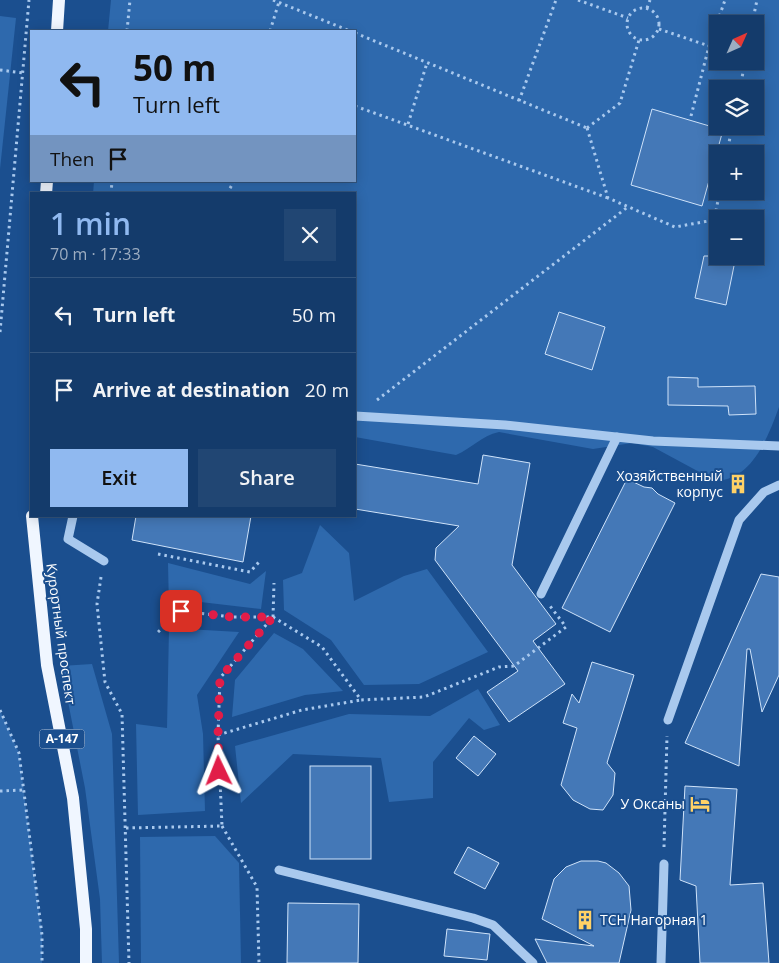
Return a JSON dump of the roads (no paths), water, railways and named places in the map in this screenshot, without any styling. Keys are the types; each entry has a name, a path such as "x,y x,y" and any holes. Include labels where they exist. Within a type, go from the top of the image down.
{"main road":[{"path":"57,30 59,0"},
{"name":"Курортный проспект","path":"32,517 47,665 73,798 86,928 86,963"}],"street":[{"path":"356,416 505,425 653,441 779,446"},
{"path":"541,594 617,437"},
{"path":"668,720 739,520 764,492 779,485"},
{"path":"73,517 68,540 104,561"},
{"path":"661,963 664,864"},
{"path":"279,870 473,918 492,926 532,963"}],"place":[{"name":"Хозяйственный корпус","path":"738,484"},
{"name":"У Оксаны","path":"700,804"},
{"name":"ТСН Нагорная 1","path":"585,920"}]}
